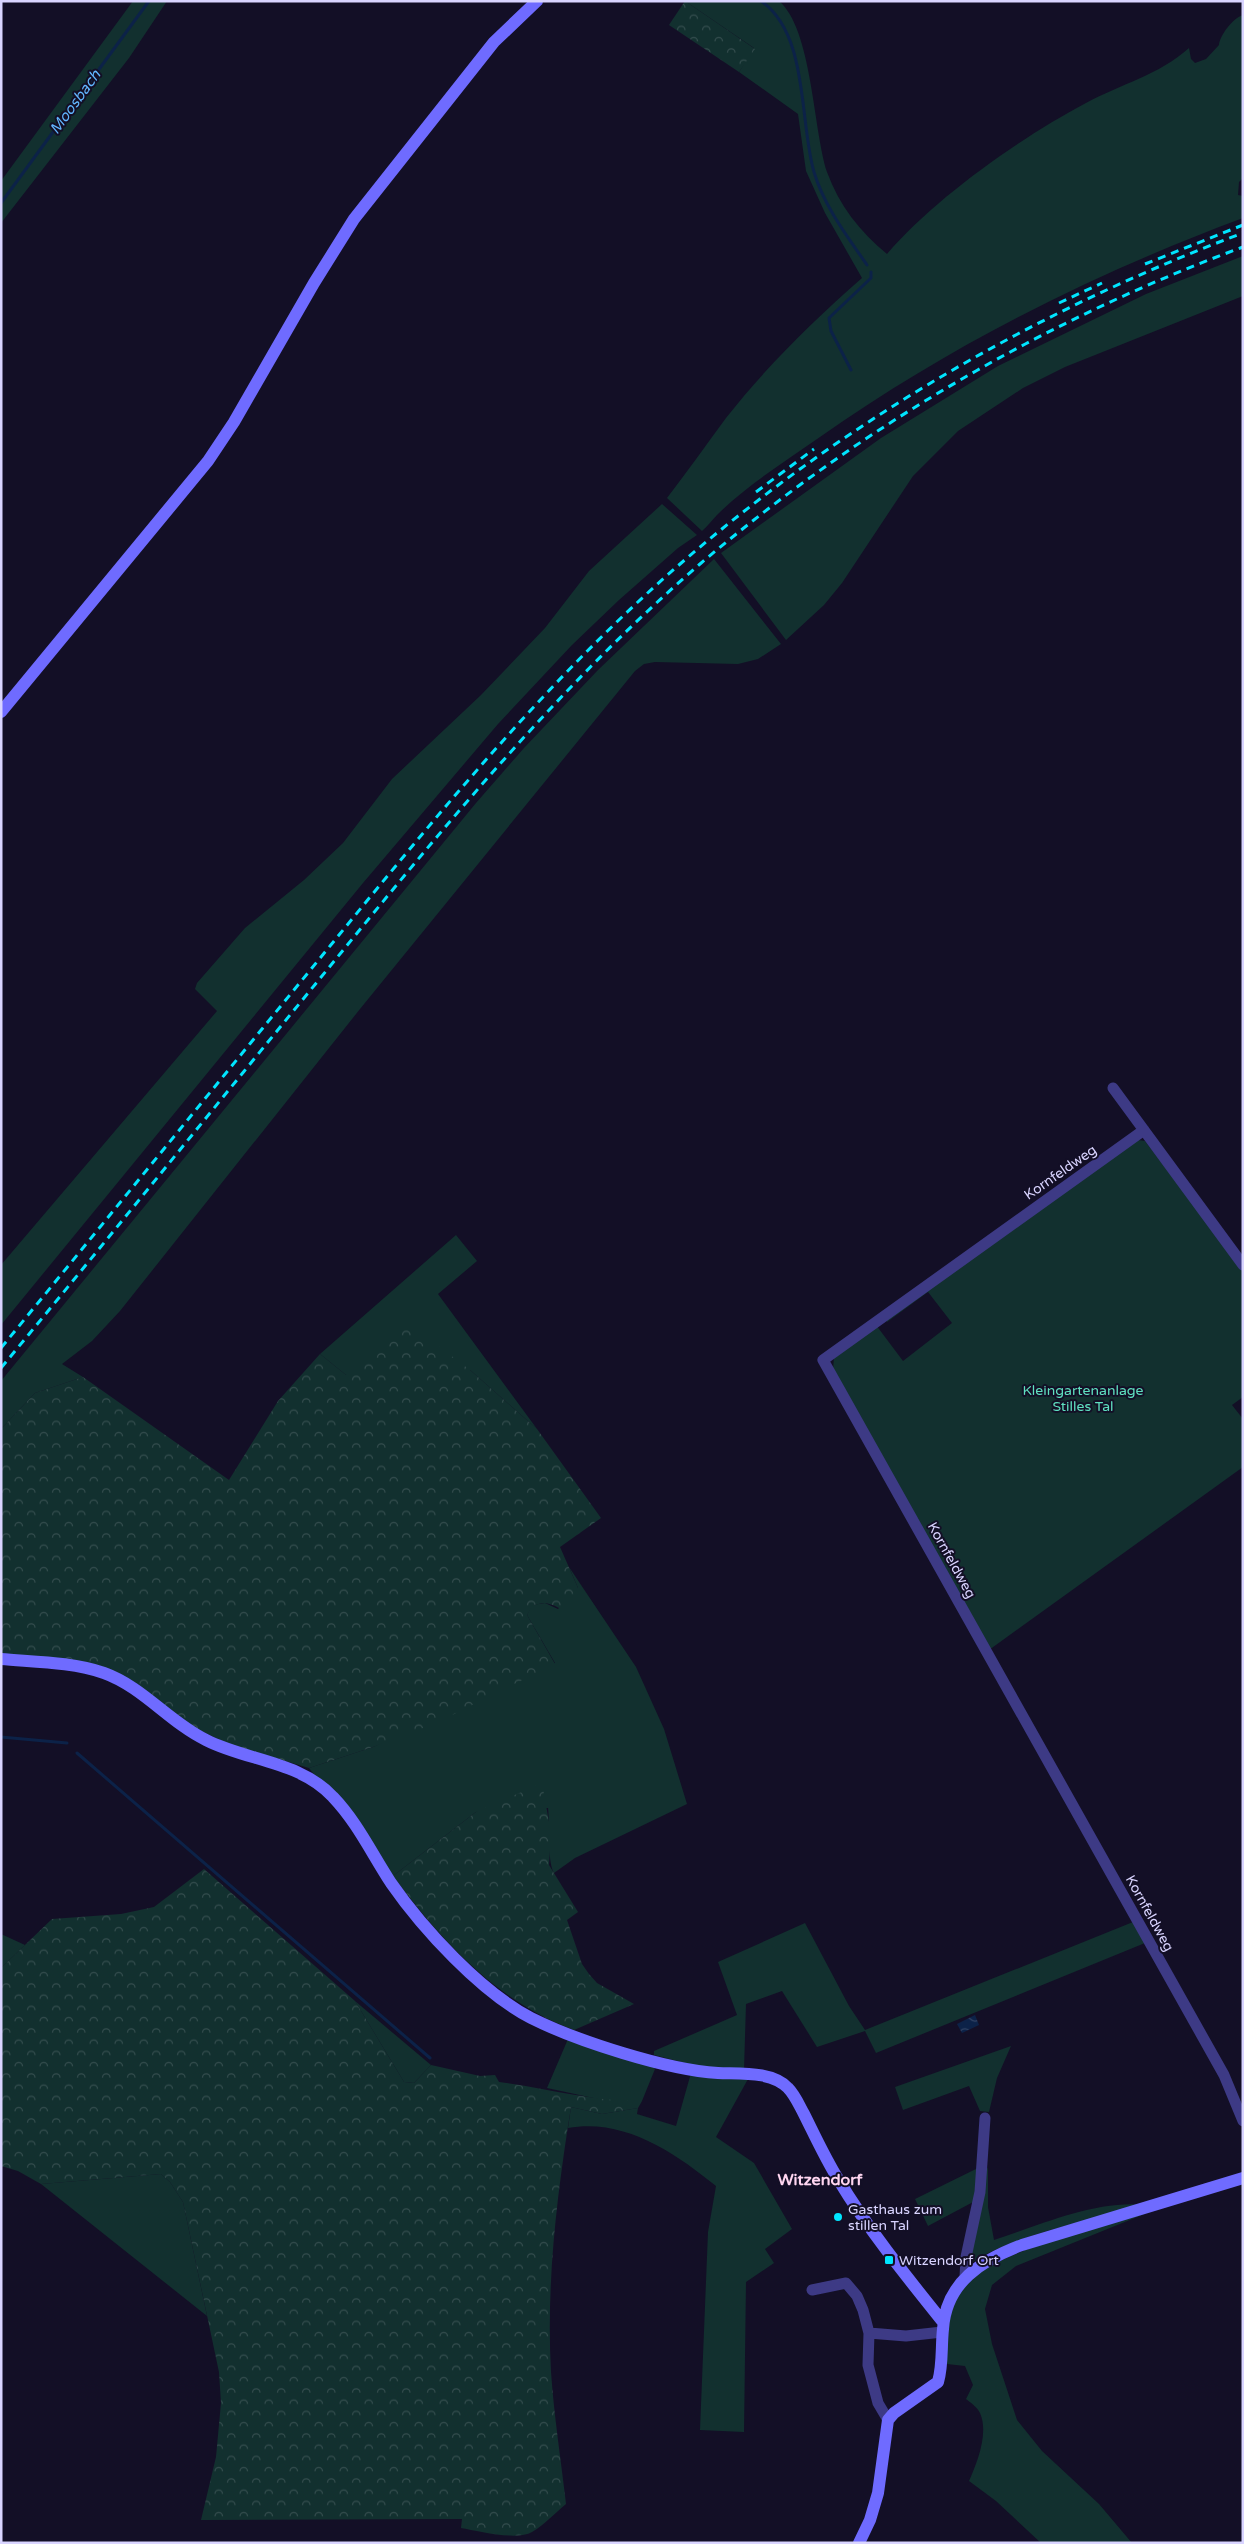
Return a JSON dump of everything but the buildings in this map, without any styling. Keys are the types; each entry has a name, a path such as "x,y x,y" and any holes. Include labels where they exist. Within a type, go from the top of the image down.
{"street":[{"path":"1,712 55,644 208,461 234,422 314,283 354,219 494,42 537,1"},
{"path":"1113,1088 1243,1264"},
{"name":"Kornfeldweg","path":"1144,1130 823,1360 1224,2074 1243,2121"},
{"path":"1,1659 72,1666 112,1676 133,1687 182,1726 203,1739 229,1750 288,1768 311,1778 339,1804 393,1885 435,1936 488,1989 530,2018 563,2032 660,2062 712,2073 769,2078 787,2086 839,2181 943,2327"},
{"path":"965,2277 966,2257 980,2192 985,2118"},
{"path":"858,2543 870,2520 878,2494 888,2420 894,2412 938,2382 942,2360 943,2327 951,2297 965,2277 987,2260 1009,2250 1243,2178"},
{"path":"812,2290 840,2283 851,2286 862,2310 869,2333 868,2365 878,2403 888,2420"},
{"path":"869,2333 906,2336 943,2327"}],"green space":[{"path":"133,1 167,1 129,58 1,223 1,181"},
{"path":"685,1 779,1 790,15 805,56 822,153 832,184 851,217 868,237 887,254 929,212 1007,151 1060,117 1099,96 1152,72 1189,48 1191,59 1195,63 1206,59 1219,45 1228,27 1243,15 1243,178 1239,182 1238,195 1243,196 1243,218 1132,263 1078,288 1024,314 920,372 870,403 767,474 729,504 702,531 667,498 726,418 757,381 808,328 862,278 825,213 806,171 798,114 739,72 754,48"},
{"path":"685,1 755,49 739,72 669,25"},
{"path":"1243,256 1243,296 1065,367 1023,388 958,431 913,476 842,583 824,605 786,640 721,553 881,438 998,366 1146,294"},
{"path":"662,504 697,535 678,548 619,600 572,645 498,724 363,883 1,1325 1,1265 217,1011 195,989 197,983 245,928 304,880 343,843 392,779 481,695 545,628 589,571"},
{"path":"714,559 781,644 758,659 738,664 655,662 644,664 635,671 360,1009 120,1311 92,1341 62,1364 83,1377 35,1393 1,1429 1,1381 476,803 524,748 598,670"},
{"name":"Kleingartenanlage Stilles Tal","path":"1138,1140 1145,1141 1243,1270 1243,1397 1232,1405 1243,1419 1243,1467 989,1650 833,1370 834,1357 876,1325 903,1361 952,1323 928,1292 887,1322 886,1320"},
{"path":"456,1235 477,1261 438,1294 537,1429 470,1370 346,1375 320,1354"},
{"path":"404,1320 470,1370 537,1429 601,1518 560,1547 578,1588 577,1600 564,1609 545,1603 533,1605 527,1615 555,1664 436,1723 373,1747 309,1768 231,1745 195,1728 136,1683 1,1653 1,1429 35,1393 83,1377 229,1480 278,1401 320,1354 346,1375"},
{"path":"569,1567 636,1667 664,1729 687,1804 575,1858 554,1873 550,1860 548,1808 476,1812 393,1876 309,1768 373,1747 555,1663 527,1615 532,1605 545,1603 558,1609 578,1588"},
{"path":"542,1783 551,1833 549,1865 578,1912 567,1920 582,1964 597,1983 634,2004 574,2030 546,2018 495,1986 451,1946 393,1876 476,1812"},
{"path":"204,1869 355,2001 404,2082 414,2083 431,2065 480,2076 495,2075 499,2082 588,2097 642,2101 638,2108 602,2114 571,2107 557,2206 550,2306 552,2388 566,2504 532,2532 517,2536 477,2531 461,2528 462,2519 201,2520 216,2457 221,2403 219,2372 183,2202 170,2182 161,2174 41,2184 18,2171 1,2166 1,1968 52,1919 121,1914 154,1907"},
{"path":"1133,1922 1145,1943 876,2053 865,2031 817,2047 782,1991 746,2004 744,2070 697,2066 654,2055 654,2051 737,2015 718,1962 805,1923 849,2006 865,2030"},
{"path":"1,1934 25,1945 1,1968"},
{"path":"355,2001 431,2065 414,2083 404,2082"},
{"path":"568,2039 652,2064 655,2069 642,2101 612,2102 547,2088"},
{"path":"1011,2046 997,2078 989,2112 980,2111 969,2086 903,2110 895,2087"},
{"path":"691,2073 748,2079 716,2137 754,2163 792,2229 765,2249 774,2263 746,2282 744,2432 700,2430 708,2232 716,2186 683,2161 647,2140 609,2128 589,2126 568,2128 571,2107 602,2114 638,2108 637,2114 676,2126"},
{"path":"985,2164 988,2169 988,2207 994,2240 1088,2210 1126,2204 1145,2205 1032,2236 1009,2244 971,2263 968,2258"},
{"path":"978,2168 975,2201 928,2226 915,2199"},
{"path":"161,2174 170,2182 183,2202 207,2316 41,2184"},
{"path":"1147,2213 1016,2266 992,2285 985,2309 992,2344 1017,2420 1042,2451 1099,2504 1132,2543 1041,2543 996,2501 969,2481 981,2448 983,2430 980,2413 966,2399 973,2385 965,2366 947,2364 947,2335 952,2309 960,2291 972,2278 992,2265 1017,2253 1046,2243"}],"water":[{"path":"975,2015 979,2025 962,2033 957,2024"}],"waterway":[{"name":"Moosbach","path":"1,203 149,1"},
{"path":"761,1 776,16 787,34 795,56 809,151 818,185 837,220 867,265"},
{"path":"851,370 831,331 829,318 871,278 871,272"},
{"path":"1,1737 67,1743"},
{"path":"77,1753 430,2058"}],"railway":[{"path":"1145,264 1243,225"},
{"path":"1,1348 457,793 590,648 687,558 815,458 882,413 951,371 1021,332 1094,296 1168,263 1243,233"},
{"path":"1,1368 374,912 462,808 553,706 649,610 700,564 761,514 825,467 890,423 1027,343 1097,308 1169,276 1243,247"},
{"path":"1059,303 1102,283"},
{"path":"756,492 814,449"}],"place":[{"name":"Gasthaus zum stillen Tal","path":"838,2217"},
{"name":"Witzendorf Ort","path":"889,2260"}],"district":[{"name":"Witzendorf","path":"820,2179"}]}
